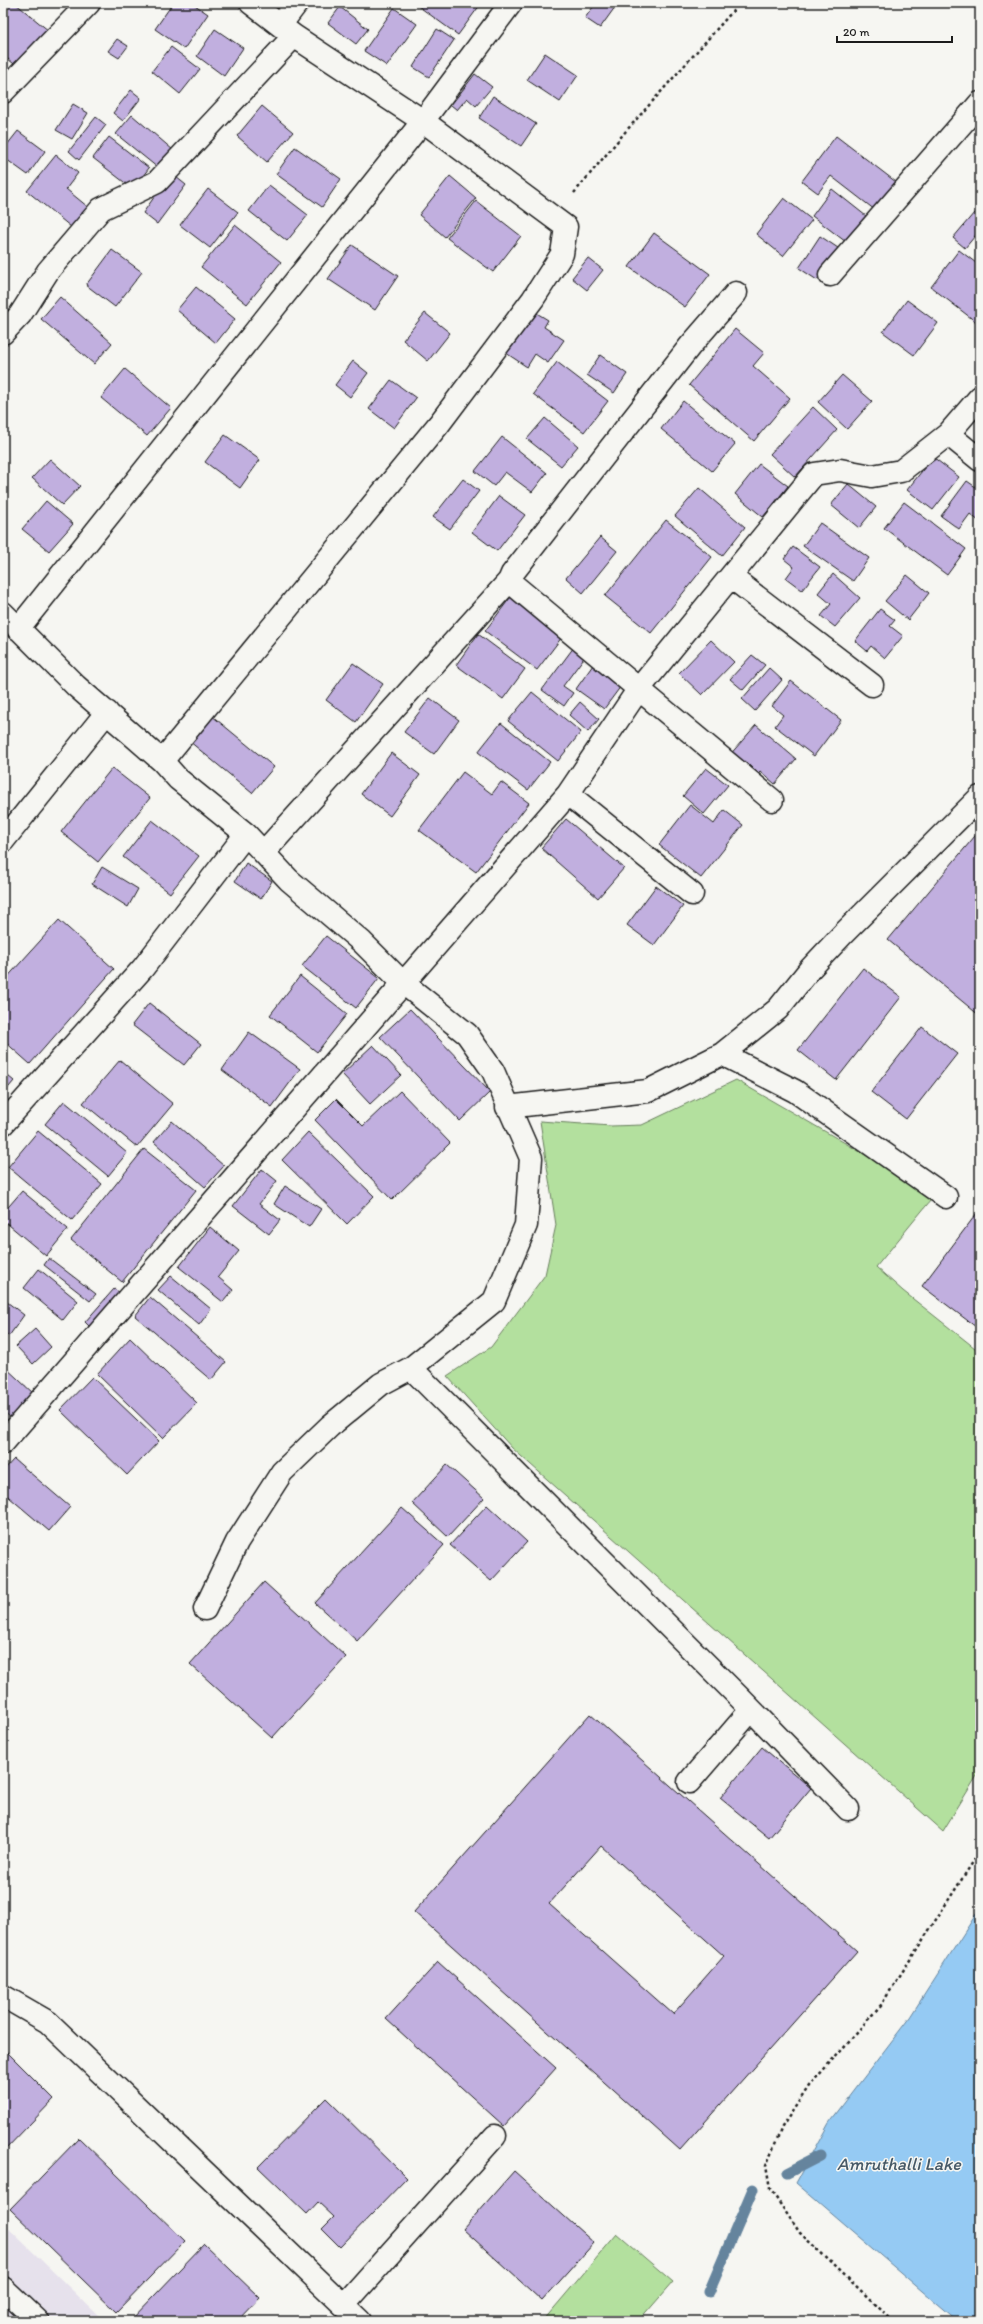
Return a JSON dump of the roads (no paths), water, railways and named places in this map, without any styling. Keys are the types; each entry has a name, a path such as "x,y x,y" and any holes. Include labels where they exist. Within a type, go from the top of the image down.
{"street":[{"path":"3,92 89,3"},
{"path":"162,761 439,424 533,299 562,254 566,226 424,121 288,30 251,3"},
{"path":"3,333 20,315 48,271 101,209 157,182 288,30 297,3"},
{"path":"205,1609 237,1542 282,1472 330,1426 370,1394 411,1368 494,1301 526,1225 531,1158 507,1107 493,1071 467,1034 402,982 362,942 289,880 246,834 178,779 162,761 76,686 10,621 424,121 511,3"},
{"path":"830,275 980,102"},
{"path":"264,852 509,581 512,574 690,346 736,293"},
{"path":"3,1443 402,982 568,794 638,690 814,474 840,470 872,476 901,471 948,434 980,397"},
{"path":"948,434 980,460"},
{"path":"731,577 872,686"},
{"path":"509,581 638,690 772,800"},
{"path":"3,841 107,712"},
{"path":"568,794 692,894"},
{"path":"507,1107 648,1091 722,1054 778,1009 810,969 843,934 980,797"},
{"path":"3,1124 143,968 246,834"},
{"path":"722,1054 795,1091 946,1197"},
{"path":"411,1368 848,1809"},
{"path":"688,1782 751,1710"},
{"path":"3,1996 48,2022 360,2321"},
{"path":"344,2305 495,2136"},
{"path":"3,2288 38,2321"}],"water":[{"name":"Amruthalli Lake","path":"980,1908 980,2321 957,2321 796,2183 829,2123 910,2017"}],"waterway":[{"path":"787,2173 820,2156"},
{"path":"709,2292 753,2189"}]}
